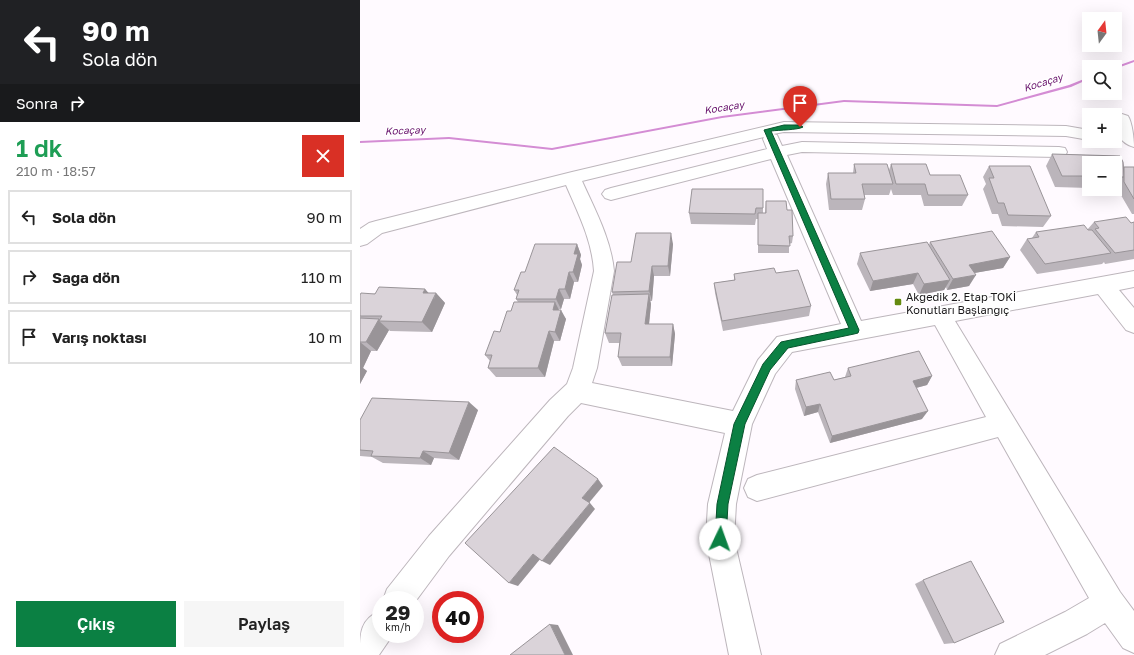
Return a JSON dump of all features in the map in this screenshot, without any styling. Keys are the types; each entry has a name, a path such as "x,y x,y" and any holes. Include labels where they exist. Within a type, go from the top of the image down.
{"street":[{"path":"1124,117 1121,126 1134,142"},
{"path":"360,239 376,228 572,178 784,127 1066,131 1082,134"},
{"path":"1066,131 1082,128"},
{"path":"768,130 854,330"},
{"path":"1122,143 1134,146"},
{"path":"610,194 802,147 1060,152"},
{"path":"404,591 439,546 560,408 577,391 585,368 604,271 604,260 572,178"},
{"path":"745,655 720,539 722,504 740,424 766,367 785,344 1134,279"},
{"path":"1103,285 1134,324"},
{"path":"940,315 1109,602 1134,637"},
{"path":"577,391 740,424"},
{"path":"757,488 1003,424"},
{"path":"1011,655 1076,623 1109,602"},
{"path":"360,655 372,637"}],"building":[{"path":"1052,154 1120,156 1082,156 1082,176 1062,176"},
{"path":"1122,160 1123,162 1124,177 1122,177"},
{"path":"854,164 887,164 893,184 862,184 865,199 831,199 828,173 856,173"},
{"path":"891,164 926,164 930,175 960,175 968,195 928,195 925,184 896,184"},
{"path":"989,166 1030,166 1051,216 1008,215 1004,203 998,203 989,178 994,178"},
{"path":"1124,167 1134,167 1134,199 1124,182"},
{"path":"692,189 763,189 763,208 756,208 755,214 689,213"},
{"path":"766,201 786,201 787,210 792,210 793,236 789,236 790,246 758,245 758,213 766,213"},
{"path":"1126,217 1131,223 1134,222 1134,250 1115,253 1095,229 1099,228 1094,222"},
{"path":"1084,225 1088,230 1092,230 1111,253 1045,264 1027,239 1039,237 1036,232"},
{"path":"992,231 1010,257 969,265 976,275 953,279 930,242"},
{"path":"636,233 671,233 668,266 652,266 649,291 612,292 617,262 631,262"},
{"path":"927,242 950,280 924,284 918,273 873,281 860,253"},
{"path":"535,244 577,244 574,254 578,254 573,272 569,272 565,289 559,289 556,299 516,299 519,290 514,290 521,272 525,272"},
{"path":"774,268 776,273 798,270 811,306 722,321 714,283 735,280 734,274"},
{"path":"379,287 425,289 423,293 436,293 422,322 379,321 382,316 360,316 361,293 375,294"},
{"path":"649,294 645,324 673,324 670,357 618,357 621,333 605,333 612,295"},
{"path":"514,302 555,302 553,310 561,310 555,332 549,331 538,368 488,368 492,355 485,355 494,331 500,332 507,311 511,311"},
{"path":"360,318 379,319 366,342 360,342"},
{"path":"919,351 932,376 913,381 928,411 832,436 820,404 806,407 796,380 830,372 834,380 851,376 848,368"},
{"path":"372,398 469,402 449,453 423,451 420,458 371,456 373,451 360,450 360,420"},
{"path":"554,447 598,479 582,498 590,503 542,561 533,554 509,583 465,543"},
{"path":"971,561 1004,622 954,643 923,580"},
{"path":"550,624 565,655 510,655"}],"waterway":[{"name":"Kocaçay","path":"1122,65 1134,61"},
{"name":"Kocaçay","path":"360,142 449,138 552,149 722,117 844,101 997,106 1070,86 1082,81"}],"place":[{"name":"Akgedik 2. Etap TOKİ Konutları Başlangıç","path":"898,302"}],"route":[{"path":"720,539 722,504 740,424 766,367 785,344 854,330 768,130 784,127 800,127"}]}
